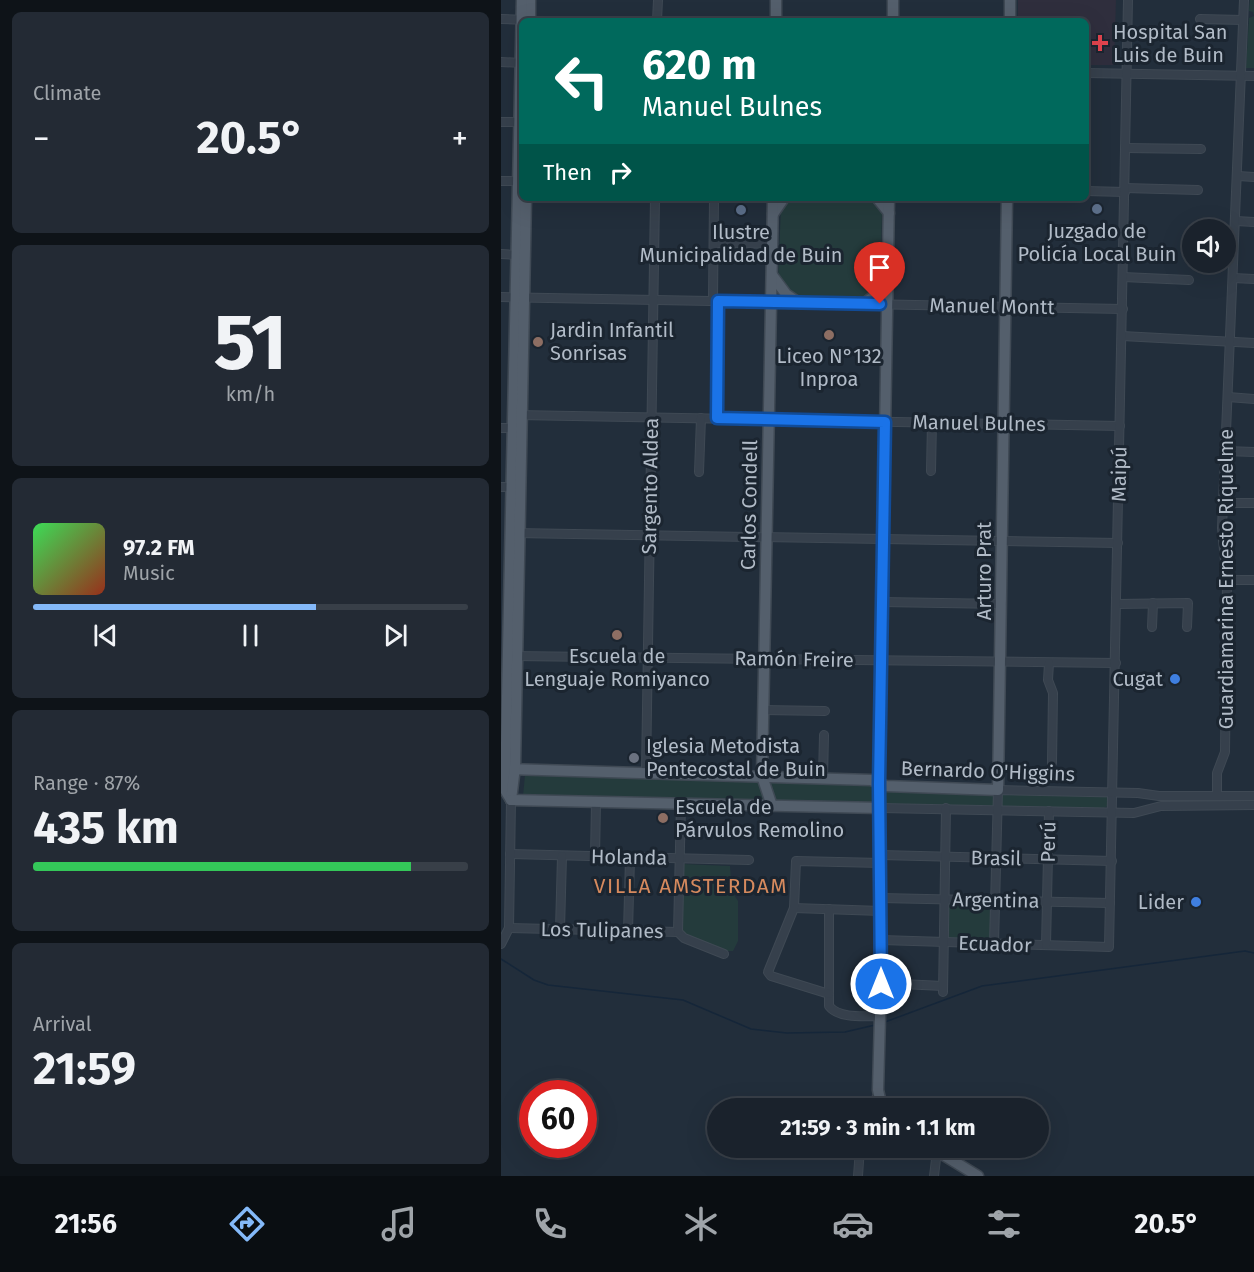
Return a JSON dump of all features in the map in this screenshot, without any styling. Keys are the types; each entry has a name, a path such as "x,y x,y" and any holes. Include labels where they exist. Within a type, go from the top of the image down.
{"main road":[{"path":"522,0 526,18"},
{"path":"527,18 530,0"},
{"path":"776,0 776,18"},
{"path":"893,0 893,18"},
{"path":"1009,18 1010,0"},
{"path":"519,201 517,255 520,298"},
{"path":"506,798 509,773 508,699 513,656 520,298 526,201"},
{"name":"Carlos Condell","path":"772,806 762,776 773,201"},
{"path":"773,214 783,201"},
{"path":"879,201 889,213"},
{"path":"878,1096 881,984 879,784 889,201"},
{"name":"Arturo Prat","path":"998,790 1007,201"},
{"path":"771,274 786,294 799,303"},
{"path":"864,304 887,285"},
{"path":"515,533 507,487 518,428"},
{"name":"Bernardo O'Higgins","path":"509,773 646,773 823,778 871,780 886,786 998,790"},
{"name":"Bernardo O'Higgins","path":"506,798 881,808"},
{"path":"949,1158 978,1176"}],"street":[{"path":"657,18 658,0"},
{"name":"Maipú","path":"1109,947 1128,0"},
{"name":"Guardiamarina Ernesto Riquelme","path":"1236,221 1244,0"},
{"path":"501,19 519,20"},
{"path":"1200,19 1243,20"},
{"path":"501,62 519,63"},
{"path":"1089,73 1254,76"},
{"path":"501,122 519,122"},
{"path":"1125,148 1200,149"},
{"path":"1238,176 1254,177"},
{"path":"501,181 519,181"},
{"path":"1089,191 1198,190"},
{"name":"Sargento Aldea","path":"646,773 655,201"},
{"path":"714,201 717,418"},
{"path":"1236,221 1254,222"},
{"path":"714,243 773,244"},
{"path":"501,254 517,255"},
{"name":"Guardiamarina Ernesto Riquelme","path":"1217,796 1217,773 1225,752 1227,580 1222,528 1233,273"},
{"path":"1123,277 1189,280"},
{"path":"1233,278 1254,279"},
{"name":"Manuel Montt","path":"501,297 1122,309"},
{"path":"1122,324 1147,337"},
{"path":"1122,336 1254,343"},
{"path":"1228,398 1254,399"},
{"name":"Manuel Bulnes","path":"518,415 1120,426"},
{"path":"699,472 701,418"},
{"path":"931,471 932,422"},
{"path":"501,428 518,428"},
{"path":"1226,451 1254,452"},
{"path":"1224,503 1254,503"},
{"path":"515,533 1118,543"},
{"path":"1227,580 1254,580"},
{"path":"882,600 1002,602"},
{"path":"1152,627 1153,603"},
{"path":"1117,604 1188,603 1187,627"},
{"name":"Ramón Freire","path":"513,656 1116,663"},
{"path":"1049,663 1048,680 1053,693 1051,763"},
{"path":"763,710 825,711"},
{"path":"823,778 824,735"},
{"name":"Bernardo O'Higgins","path":"998,790 1217,796 1254,805"},
{"name":"Arturo Prat","path":"994,944 998,790"},
{"name":"Bernardo O'Higgins","path":"881,808 1138,813 1161,806 1237,801 1254,796"},
{"path":"501,944 509,928 510,855 506,798"},
{"path":"595,857 596,802"},
{"path":"678,932 681,804"},
{"path":"881,984 943,989 946,808"},
{"name":"Perú","path":"1046,945 1049,811"},
{"name":"Holanda","path":"510,855 749,860"},
{"path":"560,929 561,856"},
{"name":"Brasil","path":"881,859 945,857 1111,861"},
{"path":"628,931 630,858"},
{"path":"828,994 768,974 794,908 796,861 881,859"},
{"name":"Argentina","path":"881,898 1110,903"},
{"path":"794,908 881,911"},
{"path":"829,909 829,1006 834,1011 880,1021"},
{"name":"Los Tulipanes","path":"509,928 678,932 684,938 724,954"},
{"name":"Ecuador","path":"881,940 1109,947"},
{"path":"858,1176 859,1158"},
{"path":"934,1176 935,1158"}],"shaded area":[{"name":"Hospital San Luis de Buin","path":"1018,0 1116,0 1114,65 1089,65 1089,18 1018,18"}],"green space":[{"path":"1250,0 1254,0 1254,16 1253,12 1249,11"},
{"path":"1254,16 1254,68 1246,68 1249,18"},
{"path":"785,201 873,201 882,212 880,285 866,297 796,296 778,280 781,207"},
{"path":"525,775 864,784 889,790 1104,795 1109,799 1108,806 1104,808 523,796"},
{"path":"682,864 730,866 732,892 738,901 738,941 733,951 726,951 685,936 681,932"},
{"path":"948,904 991,904 991,941 947,940"}],"waterway":[{"path":"885,1022 982,986 1245,951 1254,953"},
{"path":"501,959 534,980 548,985 683,1000 751,1029 787,1033 845,1032 875,1025"}],"place":[{"name":"Hospital San Luis de Buin","path":"1100,43"},
{"name":"Juzgado de Policía Local Buin","path":"1097,209"},
{"name":"Ilustre Municipalidad de Buin","path":"741,210"},
{"name":"Liceo N°132 Inproa","path":"829,335"},
{"name":"Jardin Infantil Sonrisas","path":"538,342"},
{"name":"Escuela de Lenguaje Romiyanco","path":"617,635"},
{"name":"Cugat","path":"1175,679"},
{"name":"Iglesia Metodista Pentecostal de Buin","path":"634,758"},
{"name":"Escuela de Párvulos Remolino","path":"663,818"},
{"name":"Lider","path":"1196,902"}],"district":[{"name":"VILLA AMSTERDAM","path":"691,886"}],"route":[{"path":"880,304 718,301 717,418 885,422 879,784 881,984"}]}
